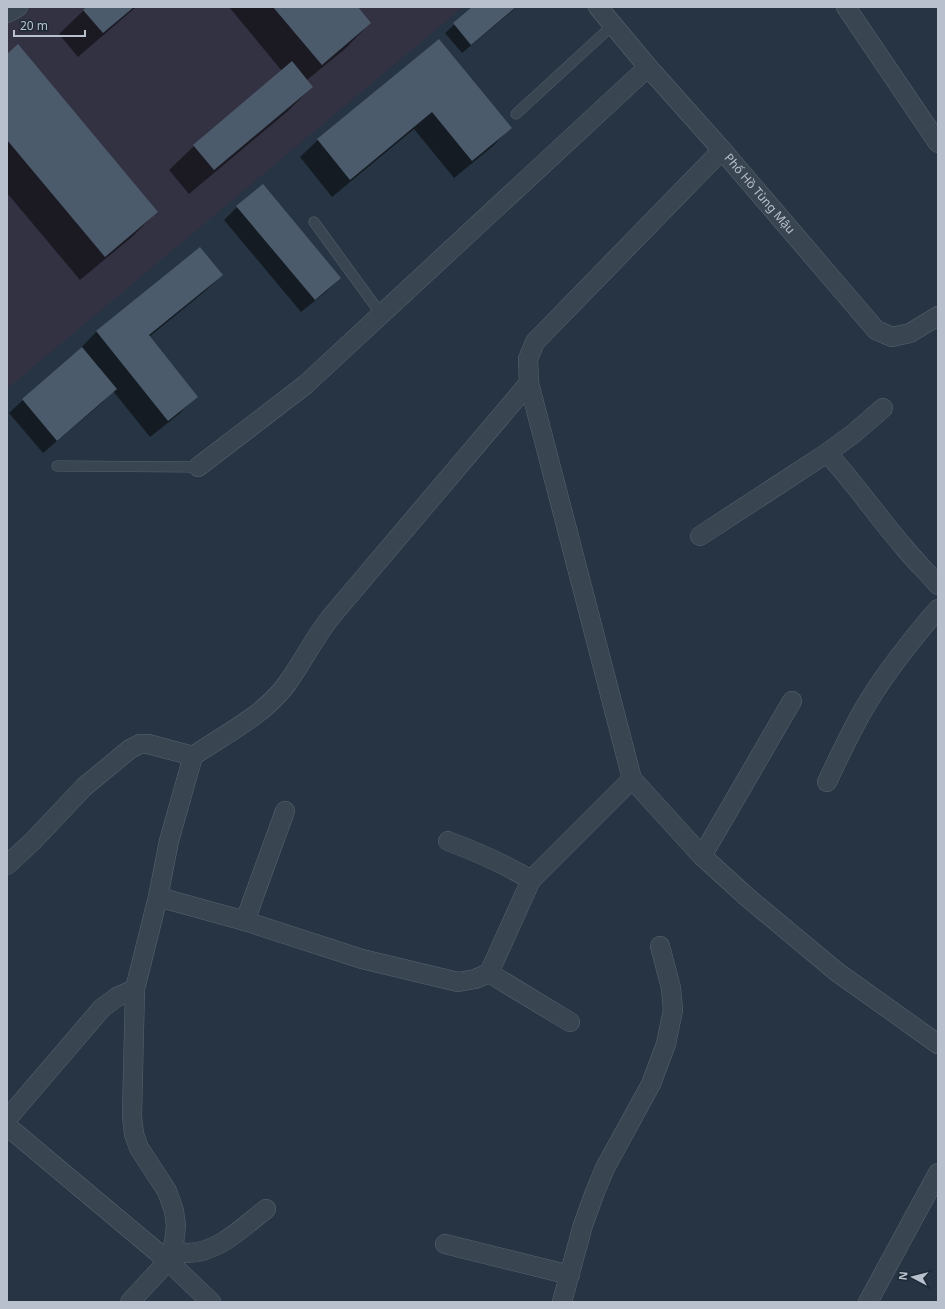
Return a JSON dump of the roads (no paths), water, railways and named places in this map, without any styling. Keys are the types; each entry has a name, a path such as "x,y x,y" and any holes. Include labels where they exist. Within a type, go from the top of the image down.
{"street":[{"path":"7,13 18,7"},
{"name":"Phố Hồ Tùng Mậu","path":"598,7 648,67 722,150 876,330 892,337 910,333 938,316"},
{"path":"846,7 938,143"},
{"path":"198,467 306,385 648,67"},
{"path":"722,150 535,342 528,359 529,383 632,779 702,856 747,897 837,972 938,1044"},
{"path":"130,1302 170,1255 174,1242 176,1226 174,1211 167,1191 139,1148 134,1134 132,1116 135,989 158,897 169,841 193,756 252,717 278,694 286,685 315,637 327,621 529,383"},
{"path":"700,536 827,453 853,434 883,408"},
{"path":"827,453 841,468 903,547 938,585"},
{"path":"826,782 868,701 918,633 938,609"},
{"path":"702,856 792,701"},
{"path":"7,865 33,841 84,788 130,749 140,744 148,744 193,756"},
{"path":"158,897 244,921 362,958 458,982 475,979 489,973 531,880 632,779"},
{"path":"244,921 285,811"},
{"path":"448,841 510,867 531,880"},
{"path":"562,1302 583,1225 595,1192 606,1168 651,1084 666,1044 673,1010 671,988 660,946"},
{"path":"489,973 570,1022"},
{"path":"7,1119 102,1008 117,997 135,989"},
{"path":"7,1126 170,1255 211,1302"},
{"path":"868,1302 938,1173"},
{"path":"170,1255 197,1253 218,1245 266,1209"},
{"path":"445,1244 570,1275"}],"lane":[{"path":"516,114 613,25"},
{"path":"314,222 382,314"},
{"path":"57,466 198,467"}]}
